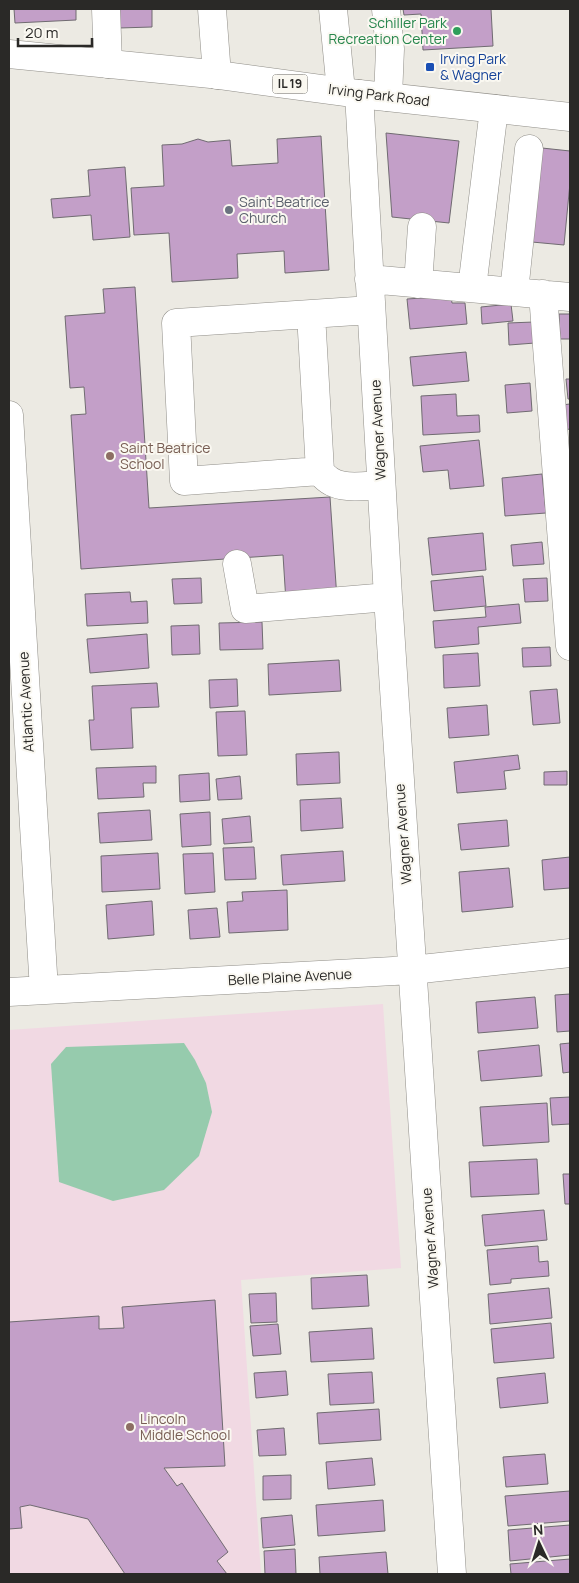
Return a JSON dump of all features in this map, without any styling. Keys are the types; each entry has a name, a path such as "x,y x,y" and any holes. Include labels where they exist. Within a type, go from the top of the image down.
{"street":[{"path":"106,9 108,64"},
{"path":"212,9 217,75"},
{"name":"Wagner Avenue","path":"333,9 350,92 369,279 452,1574"},
{"path":"386,9 390,50 388,97"},
{"name":"Irving Park Road","path":"9,54 217,75 570,118"},
{"path":"472,288 494,109"},
{"path":"514,292 530,149"},
{"path":"418,284 422,227"},
{"path":"369,279 570,297"},
{"path":"543,294 570,646"},
{"path":"320,472 184,481 176,323 371,310"},
{"path":"311,314 320,472 325,479 333,484 345,487 381,485"},
{"name":"Atlantic Avenue","path":"9,415 44,990"},
{"path":"237,564 245,609 388,597"},
{"name":"Belle Plaine Avenue","path":"9,992 412,970 570,953"}],"shaded area":[{"name":"Lincoln Middle School","path":"383,1004 401,1268 241,1280 261,1574 9,1574 9,1030"}],"green space":[{"path":"184,1043 206,1083 212,1112 199,1156 164,1190 113,1201 59,1182 51,1064 66,1047"}],"building":[{"path":"14,9 76,9 76,20 15,23"},
{"path":"118,9 152,9 152,27 119,28"},
{"name":"Schiller Park Recreation Center","path":"403,9 491,9 493,46 423,50 421,14 404,15"},
{"path":"386,133 459,141 449,223 392,217"},
{"name":"Saint Beatrice Church","path":"321,136 329,270 285,273 284,251 237,254 238,278 172,282 169,233 134,235 131,188 164,186 162,145 182,144 198,139 208,142 230,140 232,166 278,163 277,139"},
{"path":"542,148 570,151 570,183 564,245 532,242"},
{"path":"125,167 130,237 93,240 91,215 53,218 51,199 90,196 88,170"},
{"name":"Saint Beatrice School","path":"135,287 149,508 330,497 337,599 286,602 283,555 81,569 71,415 86,414 84,387 70,388 65,316 105,313 103,289"},
{"path":"451,296 452,303 465,303 467,324 410,329 407,299"},
{"path":"511,304 513,321 482,324 481,307"},
{"path":"559,314 570,314 570,339 560,339"},
{"path":"534,322 535,343 509,345 508,323"},
{"path":"466,352 469,381 413,386 410,357"},
{"path":"566,379 570,379 570,399 568,399"},
{"path":"530,383 532,411 507,413 505,385"},
{"path":"456,394 457,416 479,415 480,432 423,435 421,396"},
{"path":"570,404 570,429 563,430 561,405"},
{"path":"479,440 484,486 450,489 448,470 423,472 420,446"},
{"path":"542,474 546,513 505,516 502,478"},
{"path":"483,533 486,570 432,575 428,538"},
{"path":"542,542 544,564 513,566 511,545"},
{"path":"483,576 486,606 434,611 431,581"},
{"path":"201,578 202,603 174,604 172,579"},
{"path":"547,578 548,601 525,602 523,579"},
{"path":"130,592 131,602 147,601 148,623 87,626 85,594"},
{"path":"519,604 521,623 478,627 479,644 435,648 433,621 486,617 485,607"},
{"path":"262,622 263,649 220,650 219,623"},
{"path":"199,625 200,654 172,655 171,626"},
{"path":"147,634 149,668 90,673 87,639"},
{"path":"550,647 551,666 523,667 522,648"},
{"path":"478,653 480,686 444,688 443,655"},
{"path":"339,660 341,691 269,695 268,664"},
{"path":"237,679 238,706 210,708 209,680"},
{"path":"157,683 159,707 131,708 133,748 91,750 89,720 94,720 92,686"},
{"path":"557,689 560,723 533,725 530,691"},
{"path":"487,705 489,735 449,738 447,708"},
{"path":"245,711 247,755 218,756 216,712"},
{"path":"339,752 340,783 297,785 296,754"},
{"path":"518,755 520,769 504,771 506,789 457,793 454,762"},
{"path":"156,766 156,783 143,783 144,797 98,799 96,768"},
{"path":"567,771 567,785 544,785 544,772"},
{"path":"209,773 210,800 180,802 179,775"},
{"path":"240,776 242,799 218,800 216,779"},
{"path":"341,798 343,828 301,831 300,800"},
{"path":"150,810 152,840 100,843 98,813"},
{"path":"210,812 211,845 182,847 180,814"},
{"path":"250,816 252,842 224,844 222,819"},
{"path":"507,820 509,846 461,850 458,824"},
{"path":"254,847 256,879 225,880 223,848"},
{"path":"343,851 345,881 283,885 281,855"},
{"path":"158,853 160,889 102,892 101,856"},
{"path":"213,853 215,892 185,894 183,854"},
{"path":"570,857 570,888 544,890 542,860"},
{"path":"509,868 513,907 462,912 459,872"},
{"path":"287,890 288,930 229,933 227,902 243,901 242,892"},
{"path":"152,901 154,935 108,939 106,905"},
{"path":"217,908 220,937 190,939 188,910"},
{"path":"570,994 570,1031 557,1032 555,995"},
{"path":"535,997 538,1028 478,1033 476,1002"},
{"path":"570,1043 570,1072 563,1073 560,1044"},
{"path":"539,1045 542,1076 481,1081 478,1051"},
{"path":"570,1097 570,1124 552,1125 550,1098"},
{"path":"547,1103 549,1142 483,1146 480,1107"},
{"path":"537,1159 539,1194 471,1197 469,1162"},
{"path":"563,1174 570,1174 570,1204 565,1204"},
{"path":"544,1210 547,1240 485,1246 482,1215"},
{"path":"538,1246 539,1262 548,1261 549,1276 511,1279 511,1283 490,1285 487,1250"},
{"path":"367,1275 369,1306 312,1309 311,1278"},
{"path":"549,1288 552,1318 490,1324 488,1294"},
{"path":"276,1293 277,1322 251,1323 249,1294"},
{"path":"215,1300 225,1466 164,1468 177,1486 182,1483 228,1552 217,1561 227,1574 125,1574 88,1519 30,1505 20,1507 22,1528 9,1529 9,1322 99,1316 99,1329 124,1328 122,1307"},
{"path":"551,1323 554,1358 494,1363 491,1329"},
{"path":"278,1324 281,1354 253,1356 250,1326"},
{"path":"372,1328 374,1359 311,1362 309,1332"},
{"path":"286,1371 288,1395 256,1398 254,1373"},
{"path":"372,1372 374,1403 330,1405 328,1374"},
{"path":"545,1373 548,1403 500,1408 497,1378"},
{"path":"379,1409 381,1440 319,1444 317,1413"},
{"path":"284,1428 286,1455 259,1456 257,1430"},
{"path":"545,1454 548,1484 506,1487 503,1457"},
{"path":"372,1458 375,1485 328,1489 326,1462"},
{"path":"291,1475 291,1499 263,1500 263,1476"},
{"path":"570,1491 570,1521 508,1526 505,1496"},
{"path":"383,1500 385,1531 318,1536 316,1505"},
{"path":"292,1515 295,1545 263,1548 261,1518"},
{"path":"570,1525 570,1555 510,1561 508,1530"},
{"path":"295,1549 296,1574 265,1574 264,1551"},
{"path":"386,1552 388,1574 320,1574 319,1557"},
{"path":"570,1559 570,1574 511,1574 510,1564"}],"place":[{"name":"Schiller Park Recreation Center","path":"457,31"},
{"name":"Irving Park & Wagner","path":"430,67"},
{"name":"Saint Beatrice Church","path":"229,210"},
{"name":"Saint Beatrice School","path":"110,456"},
{"name":"Lincoln Middle School","path":"130,1427"}]}
